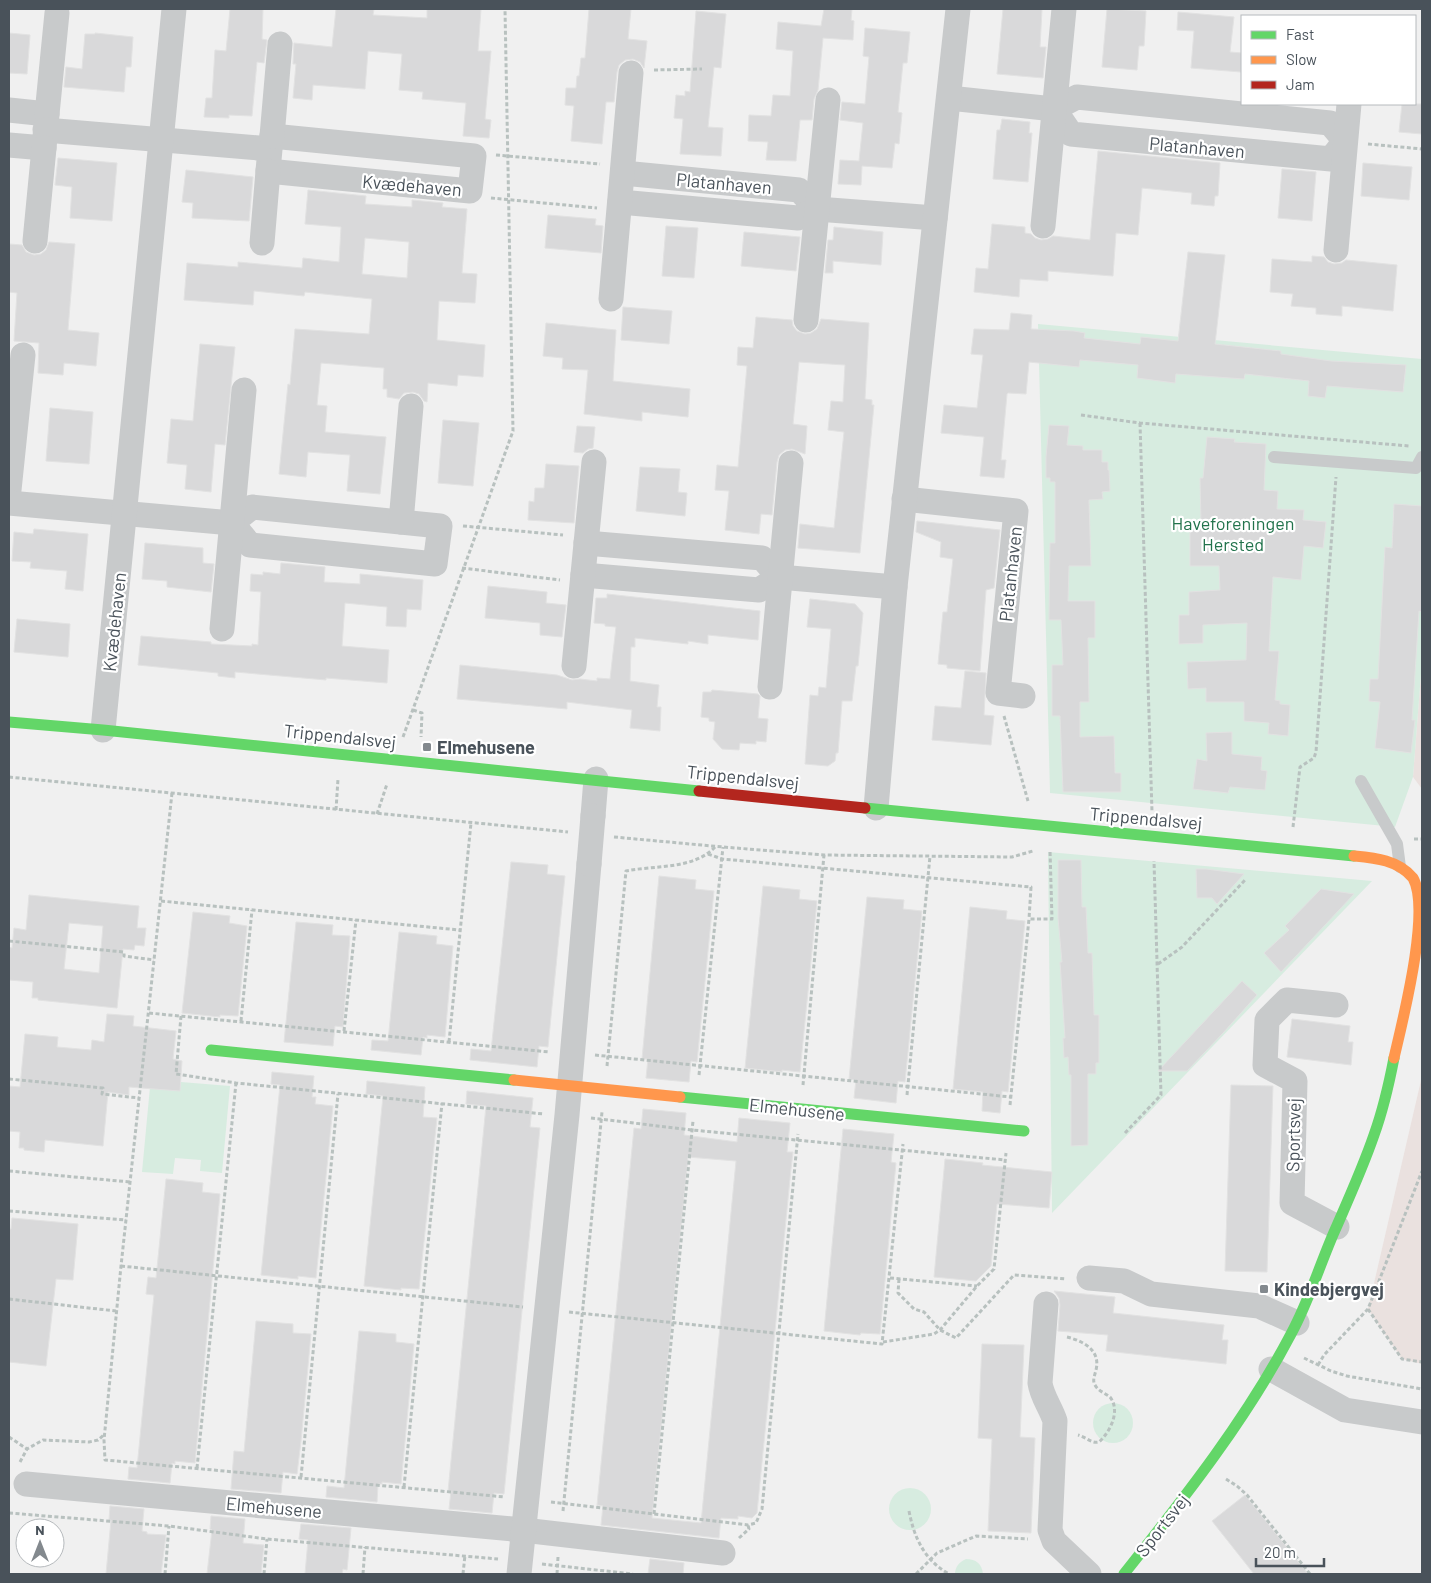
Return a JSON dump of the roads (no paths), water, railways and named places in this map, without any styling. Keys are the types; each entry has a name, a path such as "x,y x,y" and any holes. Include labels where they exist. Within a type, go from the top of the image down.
{"street":[{"name":"Kvædehaven","path":"104,730 174,9"},
{"path":"876,808 894,587 958,9"},
{"path":"1043,226 1064,9"},
{"path":"35,241 57,13"},
{"path":"262,244 280,44"},
{"path":"611,298 612,205 615,169 631,73"},
{"name":"Platanhaven","path":"1078,97 1330,123 1345,141 1331,159 1071,134 1054,109 1078,97"},
{"path":"949,98 1054,109"},
{"path":"806,320 828,100"},
{"path":"1336,250 1349,105"},
{"name":"Kvædehaven","path":"9,110 46,131 270,152 474,156 470,191 270,152"},
{"name":"Kvædehaven","path":"9,145 46,131"},
{"name":"Platanhaven","path":"615,169 800,190 817,209"},
{"name":"Platanhaven","path":"612,205 798,218 817,209 935,218"},
{"path":"9,490 23,355"},
{"path":"222,629 244,390"},
{"path":"401,522 411,406"},
{"path":"574,666 574,578 579,540 594,462"},
{"path":"770,687 791,463"},
{"name":"Platanhaven","path":"904,499 1016,511 998,693 1023,696"},
{"path":"9,503 232,523 252,507 440,526 436,564 250,546 232,523"},
{"path":"579,540 762,558 779,577"},
{"path":"574,578 759,590 779,577 894,587"},
{"name":"Trippendalsvej","path":"9,722 1378,858 1400,866 1415,881 1421,901 1420,932"},
{"path":"519,1568 570,1086 596,779"},
{"name":"Sportsvej","path":"1124,1574 1206,1468 1235,1427 1297,1323 1379,1121 1406,1008 1420,932"},
{"name":"Sportsvej","path":"1336,1005 1287,1000 1266,1020 1265,1065 1295,1081 1292,1203 1337,1227"},
{"name":"Elmehusene","path":"211,1050 1024,1131"},
{"path":"1089,1278 1124,1281 1151,1294 1259,1306 1297,1323"},
{"path":"1046,1304 1040,1383 1043,1396 1053,1416 1051,1536 1089,1574"},
{"path":"1271,1369 1345,1410 1422,1422"},
{"name":"Elmehusene","path":"22,1474 723,1553"}],"lane":[{"path":"1274,457 1416,468 1422,457"},
{"path":"1361,782 1397,844 1400,866"}],"place":[{"name":"Elmehusene","path":"427,747"},
{"name":"Kindebjergvej","path":"1264,1289"}],"park label":[{"name":"Haveforeningen Hersted","path":"1233,533"}]}
